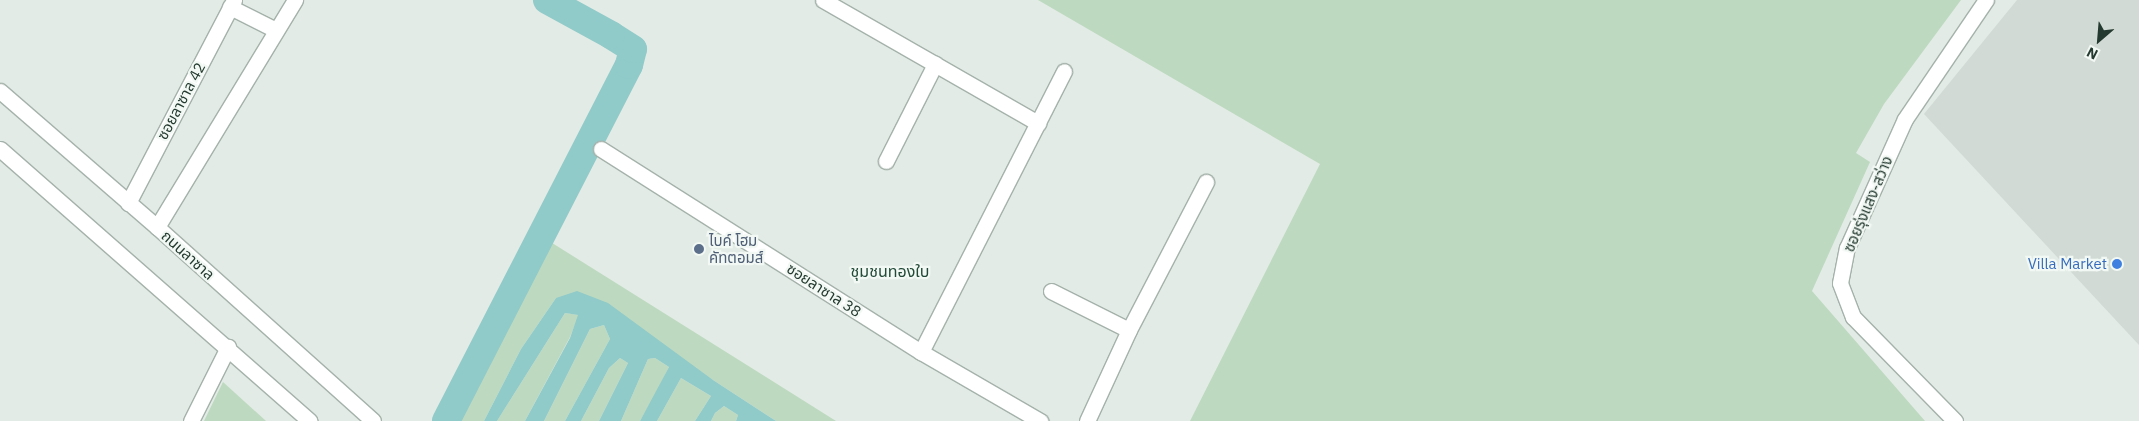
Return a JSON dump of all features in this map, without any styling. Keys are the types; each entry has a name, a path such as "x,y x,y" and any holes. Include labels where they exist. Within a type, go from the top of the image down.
{"street":[{"path":"157,227 295,0"},
{"path":"823,0 1038,123"},
{"name":"ซอยรุ่งแสง-สว่าง","path":"1955,421 1852,317 1840,283 1847,248 1905,119 1986,0"},
{"path":"232,3 276,30"},
{"name":"ซอยลาซาล 42","path":"128,203 232,3"},
{"path":"886,161 936,64"},
{"path":"920,352 1064,71"},
{"name":"ถนนลาซาล","path":"0,91 157,227 373,421"},
{"path":"0,149 310,421"},
{"name":"ซอยลาซาล 38","path":"601,149 920,352 1040,421"},
{"path":"1087,421 1129,330 1206,182"},
{"path":"1051,291 1129,330"},
{"path":"191,421 228,348"}],"shaded area":[{"path":"2017,0 2139,0 2139,345 1924,114"}],"green space":[{"path":"1038,0 1961,0 1884,104 1856,153 1870,162 1812,291 1925,421 1190,421 1320,164"},
{"path":"549,241 836,421 776,421 713,380 556,298 521,349 484,421 456,421"},
{"path":"565,313 579,315 570,337 525,421 497,421"},
{"path":"604,325 610,339 565,421 544,421 590,329"},
{"path":"620,358 628,363 599,421 581,421 609,368"},
{"path":"655,358 669,367 655,395 640,421 621,421 648,359"},
{"path":"681,378 711,396 695,421 657,421"},
{"path":"223,382 266,421 204,421"},
{"path":"724,406 738,415 736,421 711,421 715,413"}],"water":[{"path":"577,291 608,303 713,380 776,421 736,421 738,415 724,406 715,413 711,421 695,421 711,396 681,378 657,421 640,421 669,367 655,358 648,359 621,421 599,421 628,363 620,358 609,368 581,421 565,421 610,339 604,325 590,329 544,421 525,421 570,338 578,315 565,313 497,421 484,421 521,349 556,298"}],"waterway":[{"path":"446,421 629,65 633,49 547,0"}],"place":[{"name":"ไบค์ โฮม คัทตอมส์","path":"699,249"},
{"name":"Villa Market","path":"2117,264"}],"district":[{"name":"ชุมชนทองใบ","path":"890,271"}]}
